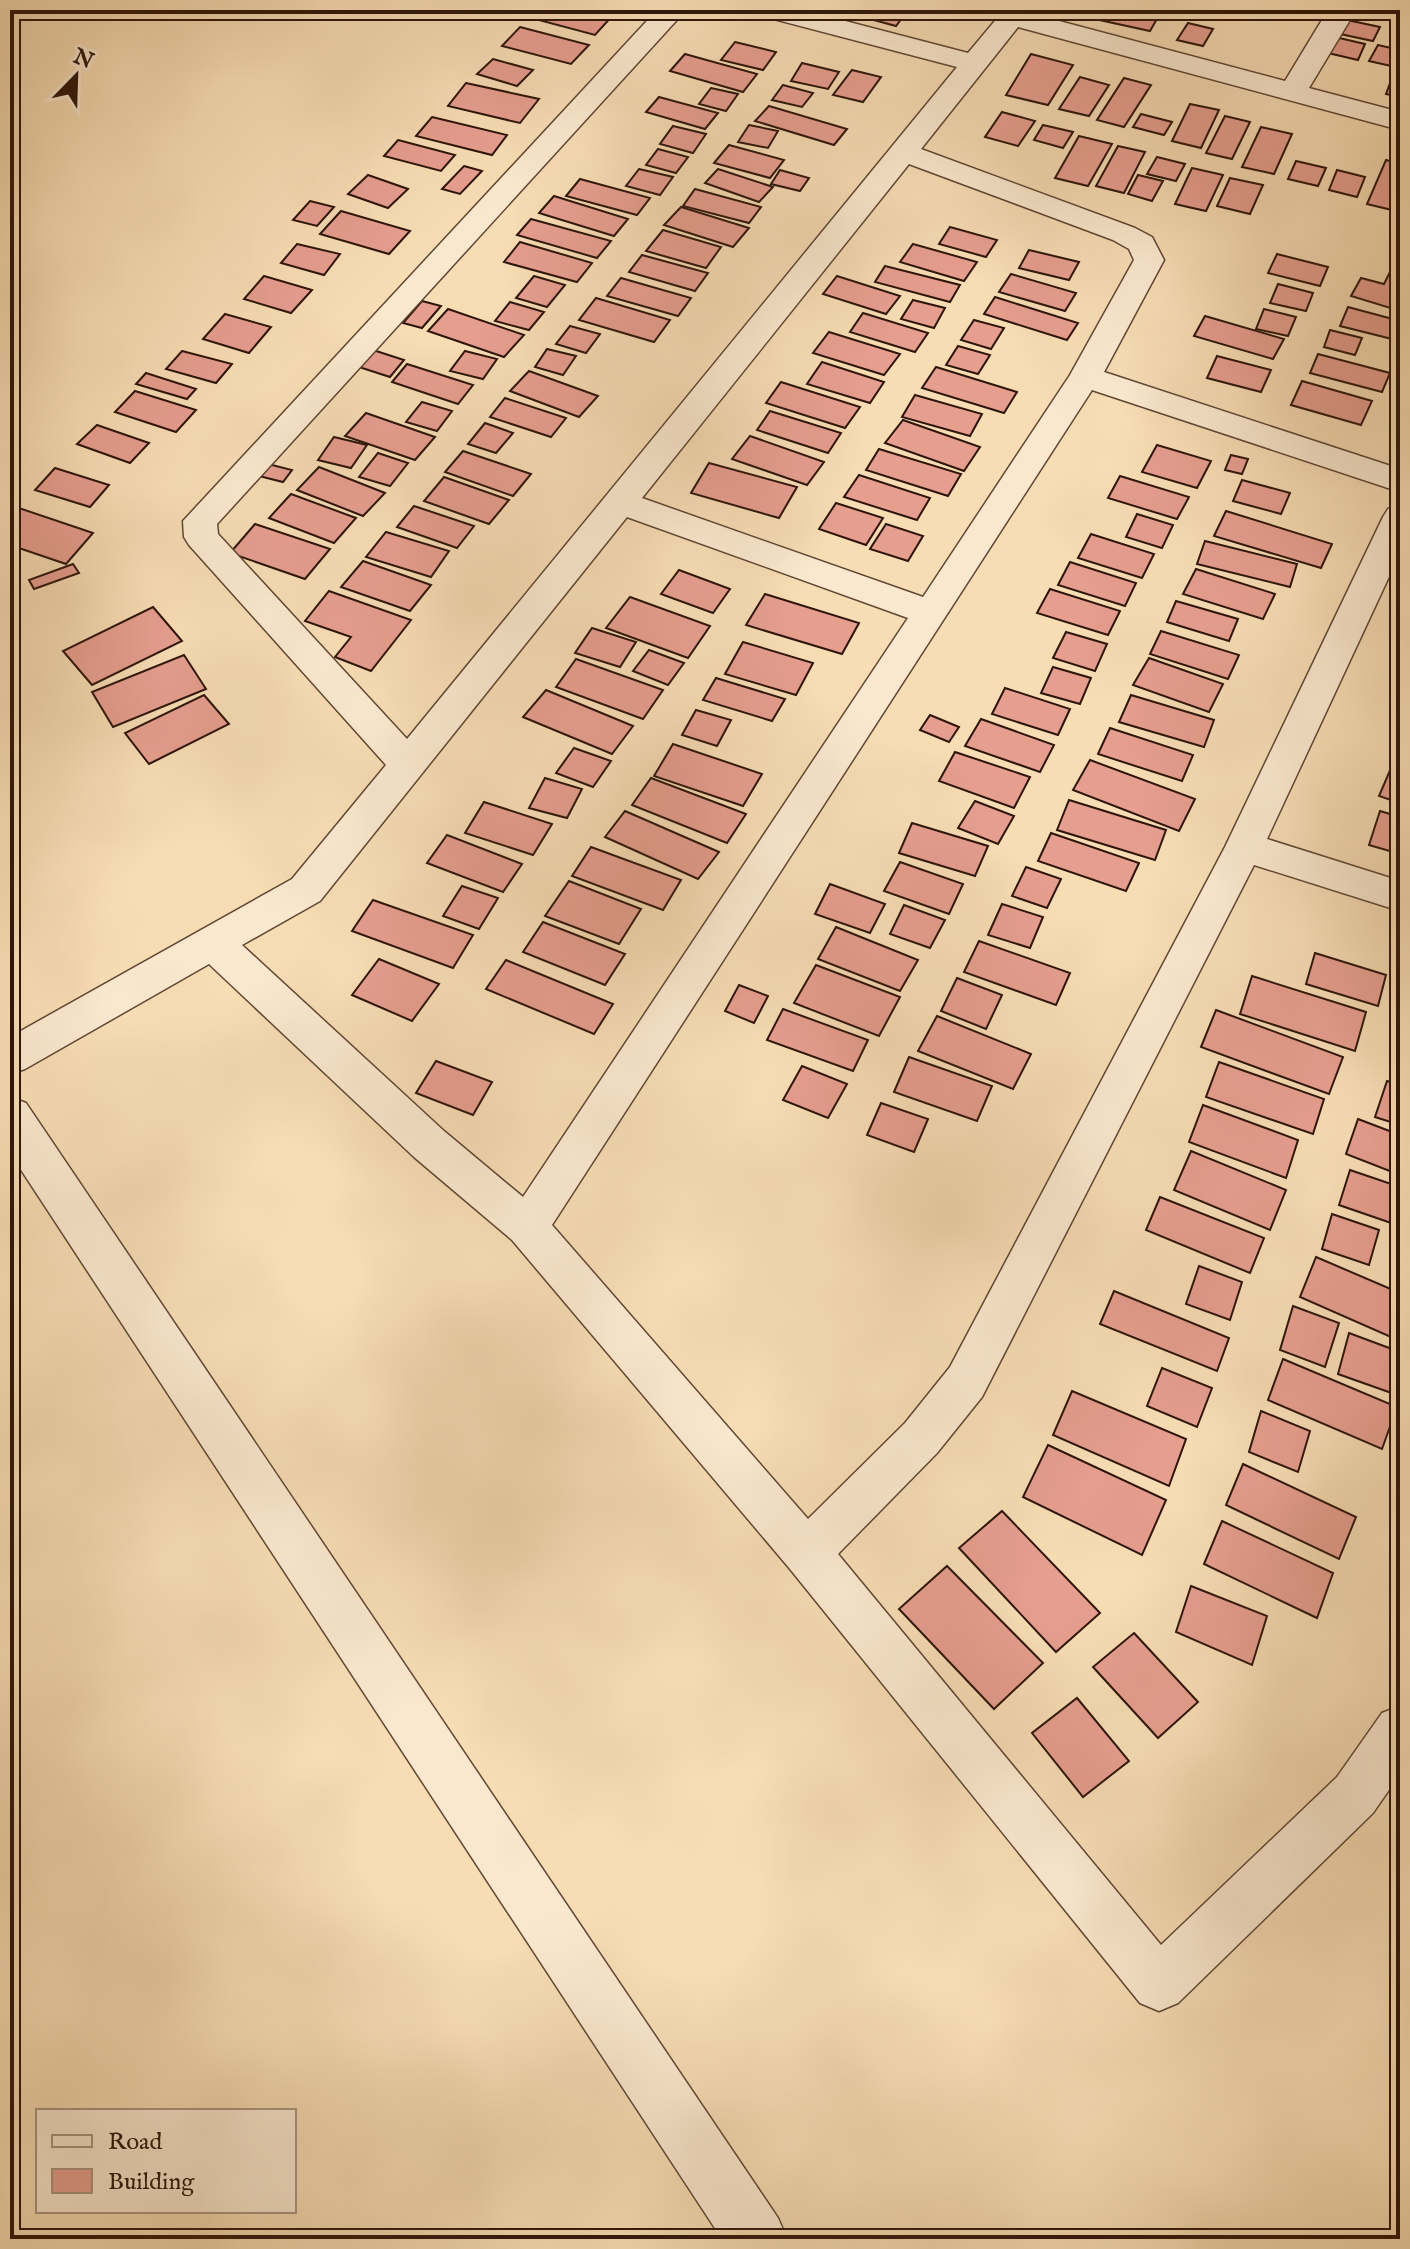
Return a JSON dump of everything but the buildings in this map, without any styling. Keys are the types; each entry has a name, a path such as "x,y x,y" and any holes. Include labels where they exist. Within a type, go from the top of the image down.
{"street":[{"path":"408,765 201,537 200,521 672,10"},
{"path":"772,10 976,64"},
{"path":"1293,91 1342,10"},
{"path":"10,1057 306,890 1015,14 1400,121"},
{"path":"527,1227 1085,377 1149,260 1141,244 1124,234 904,152"},
{"path":"1085,377 1400,481"},
{"path":"622,503 932,613"},
{"path":"807,1553 921,1438 966,1382 1244,847 1400,517"},
{"path":"1244,847 1400,896"},
{"path":"213,943 429,1144 527,1227 807,1553 1159,1984 1355,1795 1400,1731"},
{"path":"10,1116 757,2239"}]}
